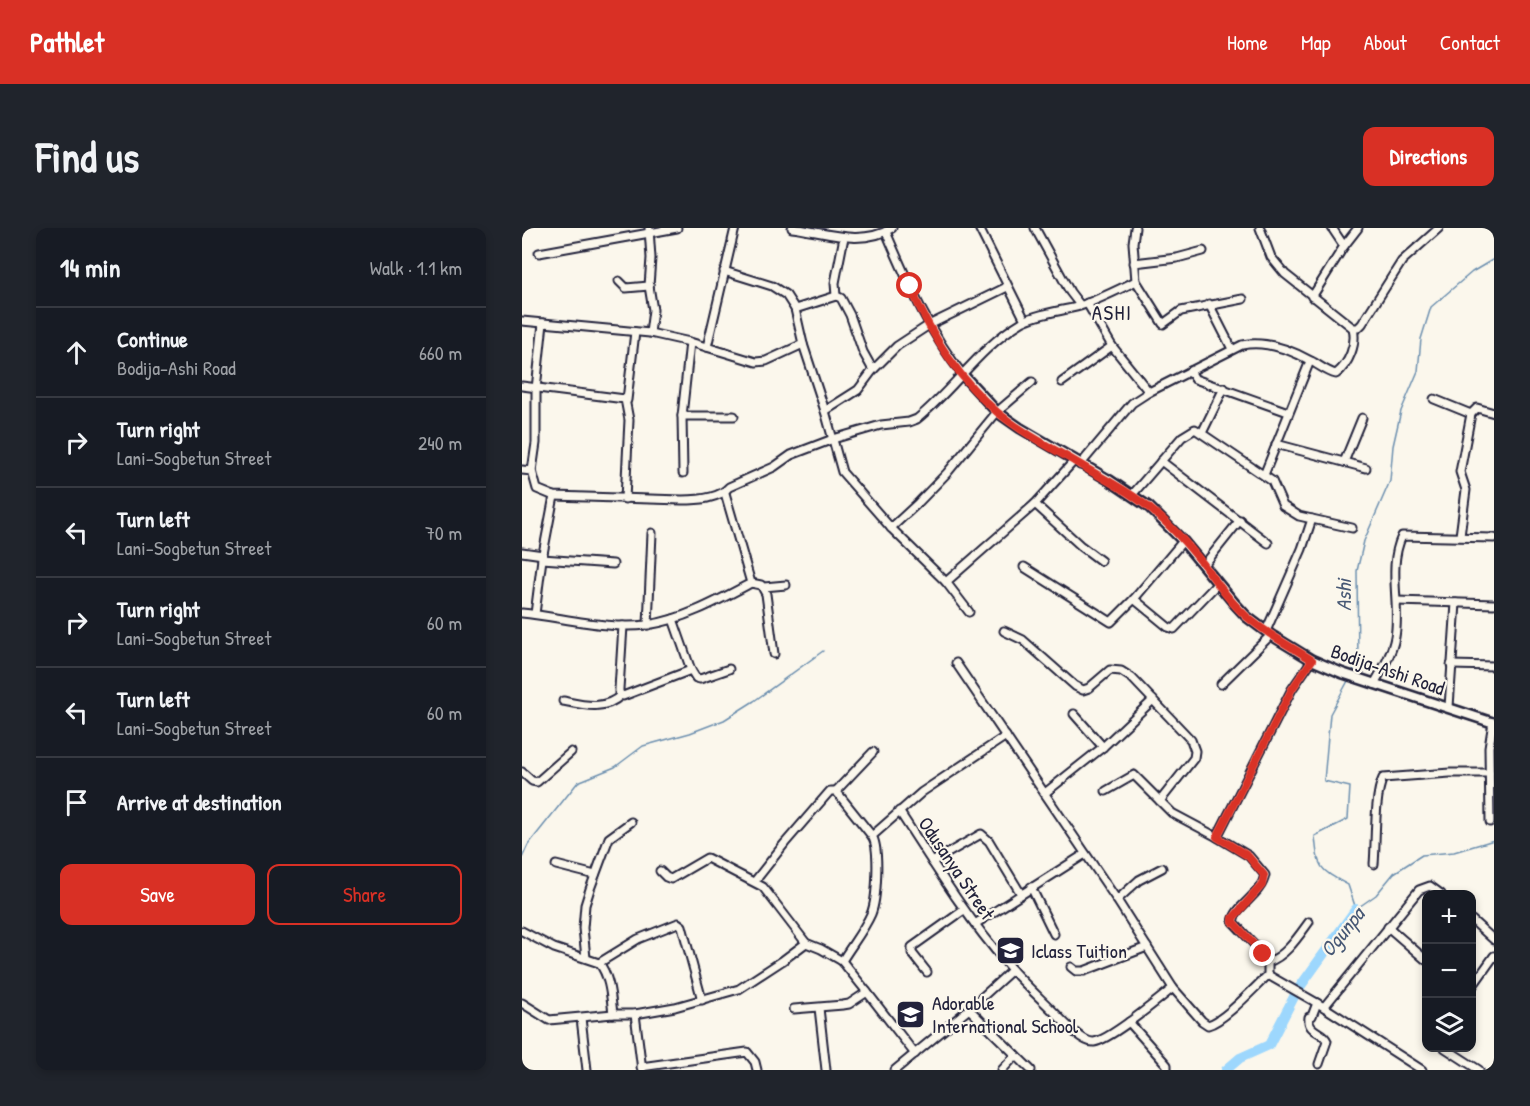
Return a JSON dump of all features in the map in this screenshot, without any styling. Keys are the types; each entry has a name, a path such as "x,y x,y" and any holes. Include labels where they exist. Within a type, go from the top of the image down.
{"street":[{"path":"539,253 650,230 677,228"},
{"path":"707,347 735,228"},
{"path":"792,228 855,238 889,230"},
{"path":"979,228 1025,320"},
{"path":"1035,228 1070,292 1084,304 1112,346 1149,392"},
{"path":"1134,228 1136,281 1163,324 1181,311 1243,299"},
{"path":"1260,228 1271,257 1285,274 1353,328 1358,328 1362,324 1404,258 1439,228"},
{"path":"1332,228 1344,246"},
{"path":"1312,297 1358,228"},
{"path":"650,230 649,286 653,310 650,333"},
{"name":"Bodija-Ashi Road","path":"889,230 928,325 963,375 997,412 1132,495 1163,520 1247,617 1312,660 1374,684 1493,723"},
{"path":"836,296 835,283 844,237"},
{"path":"1134,263 1177,258 1203,251"},
{"path":"724,271 781,290 795,309 803,344 842,472 891,528 946,582 969,612"},
{"path":"619,281 626,288 649,286"},
{"path":"543,322 536,389 536,443 532,471 537,489 554,496 690,500 725,493 729,487 774,467 791,455 833,439 881,425 917,419 963,375 985,350 1025,320 1084,304 1136,281"},
{"path":"825,411 858,390 897,345 928,325 1007,287"},
{"path":"795,309 836,296 843,300 863,352 873,370"},
{"path":"1209,304 1232,349"},
{"path":"522,321 650,333 690,342 756,362 766,361 803,344"},
{"path":"946,582 1035,504 1132,404 1149,392 1232,349 1249,344 1280,347 1336,374 1349,359 1354,335 1353,328"},
{"path":"625,499 629,420 627,400 635,332"},
{"path":"683,473 682,416 690,342"},
{"path":"1062,382 1112,346"},
{"path":"1264,475 1288,412 1311,361"},
{"path":"1190,371 1195,379 1288,412"},
{"path":"891,528 947,473 997,412 1032,382"},
{"path":"522,386 627,400"},
{"path":"1202,433 1224,388"},
{"path":"1434,399 1471,414"},
{"path":"1460,536 1466,490 1460,472 1471,414 1477,408 1494,413"},
{"path":"682,416 734,416"},
{"path":"1344,462 1362,417"},
{"path":"1132,495 1188,432 1195,429 1272,481 1283,506 1299,516 1352,528"},
{"path":"1276,444 1366,468"},
{"path":"1161,461 1268,543"},
{"path":"522,470 532,471"},
{"path":"725,493 750,583"},
{"path":"535,614 554,496"},
{"path":"1035,504 1101,561"},
{"path":"1221,684 1269,633 1312,519"},
{"path":"1204,565 1240,520"},
{"path":"648,625 652,533"},
{"path":"1374,684 1391,652 1395,637 1397,601 1394,568 1398,544 1402,536 1494,538"},
{"path":"1024,567 1111,622 1134,599 1183,541"},
{"path":"522,552 543,557 614,564"},
{"path":"522,613 623,626 648,625 672,619 718,600 750,583 764,587 786,585"},
{"path":"1134,599 1168,627 1174,629 1217,584"},
{"path":"764,587 774,654"},
{"path":"1397,601 1494,604"},
{"path":"1449,707 1456,603"},
{"path":"672,619 696,678 700,680 729,669"},
{"path":"621,695 619,689 623,626"},
{"path":"1004,631 1023,640 1075,686 1083,690 1089,688 1110,670 1115,669 1132,678 1191,740 1196,750 1194,758 1160,801"},
{"path":"1217,837 1292,689 1312,660"},
{"path":"956,663 1117,900 1173,988 1202,1021 1208,1025 1214,1023 1268,975 1268,962 1233,922 1235,915 1262,885 1264,875 1248,856 1172,813 1134,775 1106,791"},
{"path":"1451,665 1494,666"},
{"path":"563,701 586,705 609,704 621,695 691,670"},
{"path":"1045,793 1103,747 1153,700"},
{"path":"1074,714 1103,747"},
{"path":"1490,822 1489,747 1493,723"},
{"path":"872,836 921,792 1006,736"},
{"path":"522,772 532,781 537,782 571,752"},
{"path":"755,882 830,791 836,791 873,752"},
{"path":"1374,864 1380,784 1383,778 1440,773 1489,773"},
{"path":"836,791 872,836 875,842 876,862 874,906 871,915 842,961"},
{"name":"Odusanya Street","path":"899,811 975,924 1012,970 1069,1027 1087,1041 1094,1042 1129,1022"},
{"path":"586,958 584,915 595,875 609,838 631,822"},
{"path":"932,862 981,834 989,841 1021,894"},
{"path":"975,924 1085,854"},
{"path":"660,871 672,879 707,858 755,882 768,893 806,943 821,948 842,961 915,1054"},
{"path":"556,865 595,875"},
{"path":"1117,900 1139,879 1162,868"},
{"path":"1032,887 1054,934"},
{"path":"1319,1064 1327,1041 1324,1036 1311,1029 1309,1017 1312,1017 1422,888 1433,887 1436,890"},
{"path":"927,972 912,953 912,947 964,910"},
{"path":"1268,962 1286,951 1309,922"},
{"path":"598,963 638,939 678,923 682,927 702,1000"},
{"path":"1476,924 1494,940"},
{"path":"1388,927 1422,957"},
{"path":"522,931 548,944 598,963 608,983 613,1014"},
{"path":"525,1004 549,1020 635,1014 702,1000 746,986 806,943"},
{"path":"1071,967 1076,972 1084,971 1147,947"},
{"path":"1476,981 1494,956"},
{"path":"895,1070 1012,970"},
{"path":"1268,975 1320,1005 1420,1069"},
{"path":"1168,1069 1129,1022 1173,988"},
{"path":"794,1009 849,1004 867,992"},
{"path":"819,1008 826,1070"},
{"path":"969,1009 1030,1070"},
{"path":"635,1014 642,1069 747,1052 753,1057 757,1070"},
{"path":"581,1018 587,1070"},
{"path":"1452,1052 1479,1070"},
{"path":"1002,1070 1016,1055"}],"waterway":[{"name":"Ashi","path":"1352,672 1358,662 1357,571 1364,541 1390,481 1393,446 1401,411 1418,371 1421,339 1431,307 1472,272 1494,259"},
{"path":"522,858 528,845 578,782 615,767 643,746 690,733 724,720 823,651"},
{"name":"Ashi","path":"1349,679 1330,714 1324,781 1350,787 1348,819 1315,836 1319,862 1331,875 1348,885 1356,909 1376,895 1394,873 1422,855 1454,852 1494,840"},
{"name":"Ogunpa","path":"1226,1070 1240,1058 1269,1045 1297,991 1356,909"}],"place":[{"name":"Iclass Tuition","path":"1010,950"},
{"name":"Adorable International School","path":"911,1014"}],"district":[{"name":"ASHI","path":"1112,312"}],"route":[{"path":"910,286 928,325 945,352 997,412 1149,507 1170,526 1247,617 1312,660 1292,689 1217,837 1242,851 1264,875 1262,885 1233,918 1233,922 1263,954"}]}
